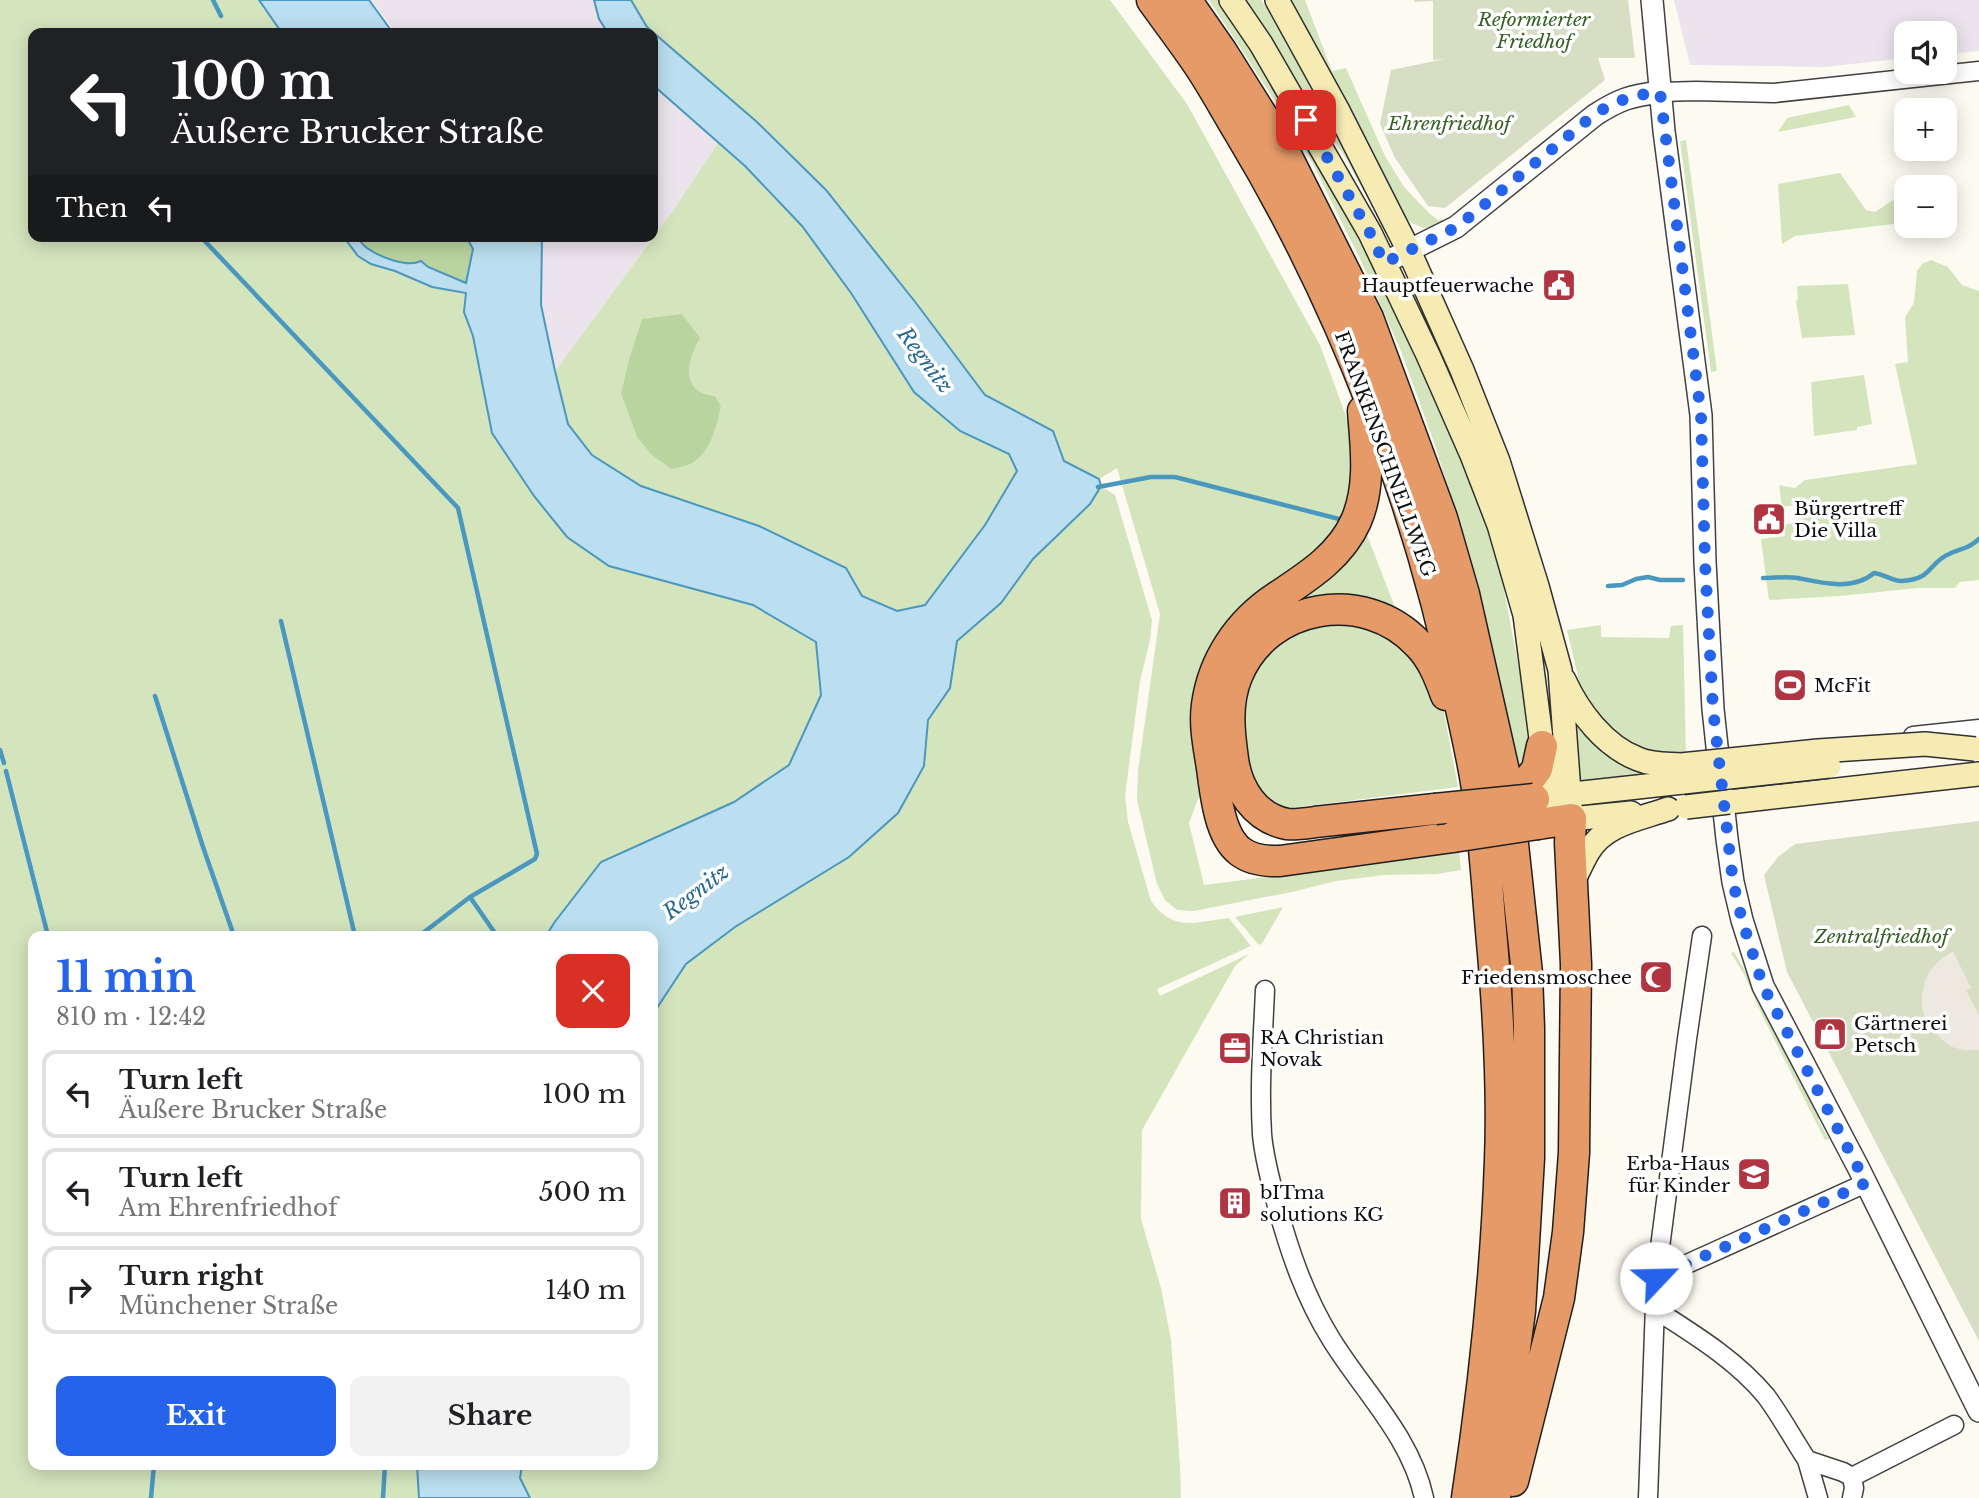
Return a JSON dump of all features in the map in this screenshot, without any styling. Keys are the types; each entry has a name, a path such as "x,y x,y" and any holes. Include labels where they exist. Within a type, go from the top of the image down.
{"highway":[{"name":"FRANKENSCHNELLWEG","path":"1152,0 1200,66 1258,163 1300,239 1360,373 1412,517 1436,597 1482,796 1499,1033 1500,1157 1492,1309 1468,1498"},
{"name":"FRANKENSCHNELLWEG","path":"1186,0 1283,149 1368,318 1442,518 1464,594 1506,780 1527,973 1529,1158 1520,1311 1495,1498"},
{"path":"1360,373 1367,460 1363,502 1355,524 1336,551 1312,575 1273,599 1245,621 1227,647 1212,679 1207,707 1207,730 1220,813 1231,842 1252,859 1280,861 1453,837 1549,802"},
{"path":"1482,796 1438,672 1419,644 1384,619 1366,612 1344,609 1300,616 1279,626 1249,654 1237,676 1230,698 1228,723 1234,771 1243,793 1254,807 1272,818 1288,824 1435,809 1482,796 1549,802"},
{"path":"1508,1498 1559,1298 1569,1232 1574,1153 1576,964 1570,843 1549,802 1537,769 1542,746"}],"main road":[{"path":"1231,0 1261,44 1370,233 1429,355 1472,454 1499,525 1525,615 1542,746"},
{"path":"1277,0 1409,251 1462,370 1505,481 1538,586 1560,670 1570,694 1601,734 1616,747 1636,759 1682,773"},
{"path":"1549,802 1562,718 1560,670"},
{"path":"1549,802 1682,773 1818,751 1978,742"},
{"path":"1549,802 1677,808 1979,774"},
{"path":"1573,882 1588,850 1611,828 1677,808"}],"street":[{"path":"1652,0 1660,92 1701,415 1713,709 1733,882 1763,986 1866,1183 1979,1412"},
{"path":"1384,263 1457,227 1595,114 1616,101 1660,92 1774,93 1979,71"},
{"path":"1717,750 1869,741 1978,742"},
{"path":"1648,1498 1656,1278 1702,936"},
{"path":"1265,990 1262,1135 1267,1171 1287,1241 1298,1276 1312,1307 1405,1446 1420,1480 1424,1498"},
{"path":"1656,1278 1866,1183"},
{"path":"1656,1310 1700,1338 1766,1396 1807,1460 1818,1498"},
{"path":"1852,1477 1954,1425"},
{"path":"1807,1460 1852,1477"},
{"path":"1852,1477 1852,1498"}],"shaded area":[{"path":"371,0 594,0 599,19 605,28 392,28"},
{"path":"1674,0 1979,0 1979,51 1957,53 1957,21 1894,21 1894,59 1824,67 1690,65"},
{"path":"658,89 718,143 658,231"},
{"path":"542,242 650,242 555,371 541,305"},
{"path":"1953,951 1971,988 1966,990 1979,1015 1979,1050 1952,1047 1942,1040 1927,1023 1922,1008 1925,981 1931,969"}],"green space":[{"path":"0,0 259,0 279,28 28,28 28,242 348,242 358,256 371,264 466,293 464,312 473,336 492,433 534,496 609,566 753,605 816,642 821,695 789,765 734,802 601,862 549,931 28,931 28,1470 417,1470 419,1498 0,1498"},
{"path":"631,0 1110,0 1187,104 1320,345 1351,430 1356,467 1349,512 1330,543 1280,583 1189,823 1204,885 1459,852 1461,870 1336,881 1193,911 1177,910 1165,900 1157,884 1137,800 1138,771 1160,614 1117,468 1099,479 1064,461 1053,431 985,395 826,190 757,122 658,36 658,28 647,27"},
{"path":"1209,0 1221,0 1318,158 1387,287 1482,501 1500,563 1521,679 1532,762 1520,774 1482,598 1435,445 1401,351 1361,261 1310,158"},
{"path":"1241,0 1261,0 1298,56 1315,85 1389,237 1345,157 1294,84"},
{"path":"1291,0 1305,0 1332,71 1346,68 1385,156 1404,187 1438,220 1452,221 1438,227 1426,228 1415,225 1402,216 1299,24"},
{"name":"Ehrenfriedhof","path":"1414,0 1628,0 1635,58 1598,58 1605,80 1445,208 1428,206 1395,158 1380,124 1391,70 1445,59 1433,60 1433,1"},
{"path":"1849,105 1856,117 1778,132 1787,118"},
{"path":"1686,140 1717,371 1711,372 1680,141"},
{"path":"718,143 745,166 802,226 960,431 1009,454 1017,472 985,525 925,605 897,611 861,596 846,568 759,526 641,486 592,455 568,424 555,371 650,242 658,242 658,231","holes":["700,338 691,358 690,380 699,391 715,396 721,406 714,432 637,437 621,394"]},
{"path":"1840,173 1866,210 1875,212 1894,200 1894,224 1795,236 1782,244 1778,184"},
{"path":"361,242 469,242 473,249 467,283 384,257 366,248"},
{"path":"1931,260 1948,267 1962,285 1979,291 1979,580 1960,582 1955,588 1917,588 1769,600 1761,539 1785,536 1784,525 1798,522 1796,505 1782,507 1779,485 1795,488 1805,480 1917,464 1895,364 1908,362 1905,317 1914,303 1917,271 1922,264"},
{"path":"1848,284 1855,335 1802,338 1796,301 1797,286"},
{"path":"682,314 700,338 691,358 690,380 699,391 715,396 721,406 705,451 692,463 672,469 652,455 637,437 621,394 642,319"},
{"path":"1864,375 1872,424 1857,427 1857,430 1814,436 1811,382"},
{"path":"1101,486 1115,495 1152,620 1140,681 1125,796 1128,822 1151,901 1168,917 1186,923 1229,918 1251,946 1157,989 1160,996 1249,954 1235,966 1142,1130 1141,1219 1161,1288 1171,1340 1181,1498 530,1498 520,1478 521,1470 658,1470 658,1006 686,964 735,927 924,766 928,720 950,688 957,641 1001,603 1033,559 1090,504"},
{"path":"1364,527 1398,615 1283,612 1222,675"},
{"path":"1330,616 1396,633 1443,707 1458,787 1283,809 1264,801 1243,763 1244,683 1263,652 1292,627"},
{"path":"1601,625 1601,637 1669,638 1671,626 1683,625 1686,754 1664,757 1636,749 1593,714 1581,689 1567,630"},
{"path":"1572,714 1662,773 1579,785"},
{"name":"Zentralfriedhof","path":"1979,821 1979,1341 1787,972 1764,875 1778,857 1795,844"},
{"path":"1283,907 1259,945 1235,917"},
{"path":"1734,952 1779,1040 1821,1113 1818,1120 1829,1139 1825,1140 1745,976 1731,953"}],"water":[{"path":"259,0 369,0 389,28 279,28"},
{"path":"594,0 631,0 648,28 605,28 599,19"},
{"name":"Regnitz","path":"658,36 757,122 826,190 985,395 1053,431 1064,461 1099,479 1101,486 1090,504 1033,559 1001,603 957,641 950,688 928,720 924,766 898,813 849,857 735,927 686,964 658,1006 658,931 549,931 601,862 734,802 789,765 821,695 816,642 753,605 609,566 567,537 534,496 492,433 473,336 464,312 466,293 432,287 371,264 358,256 348,242 361,242 379,255 401,262 421,261 428,267 466,283 473,249 469,242 542,242 541,305 555,371 568,424 592,455 641,486 759,526 846,568 862,596 897,611 925,605 985,525 1017,471 1009,454 960,431 914,392 851,293 802,226 745,166 658,89"},
{"path":"417,1470 521,1470 520,1478 530,1498 419,1498"}],"waterway":[{"path":"213,0 221,16"},
{"path":"206,242 458,508 537,854 535,859 470,897 426,931"},
{"path":"1098,487 1151,477 1175,477 1343,520"},
{"path":"1763,578 1794,577 1847,584 1866,579 1874,573 1898,581 1911,580 1925,574 1942,558 1979,539"},
{"path":"1608,586 1648,577 1683,580"},
{"path":"281,621 354,931"},
{"path":"155,696 232,931"},
{"path":"0,750 4,763"},
{"path":"6,771 47,931"},
{"path":"470,897 494,931"},
{"path":"151,1498 154,1470"},
{"path":"383,1498 385,1470"}],"place":[{"name":"Hauptfeuerwache","path":"1559,285"},
{"name":"Bürgertreff Die Villa","path":"1769,519"},
{"name":"McFit","path":"1790,685"},
{"name":"Friedensmoschee","path":"1656,977"},
{"name":"Gärtnerei Petsch","path":"1830,1034"},
{"name":"RA Christian Novak","path":"1235,1048"},
{"name":"Erba-Haus für Kinder","path":"1754,1174"},
{"name":"bITma solutions KG","path":"1235,1203"}],"route":[{"path":"1306,120 1384,263 1457,227 1595,114 1616,101 1660,92 1701,415 1713,709 1733,882 1763,986 1866,1183 1656,1278"}],"park label":[{"name":"Reformierter Friedhof","path":"1534,30"}]}
